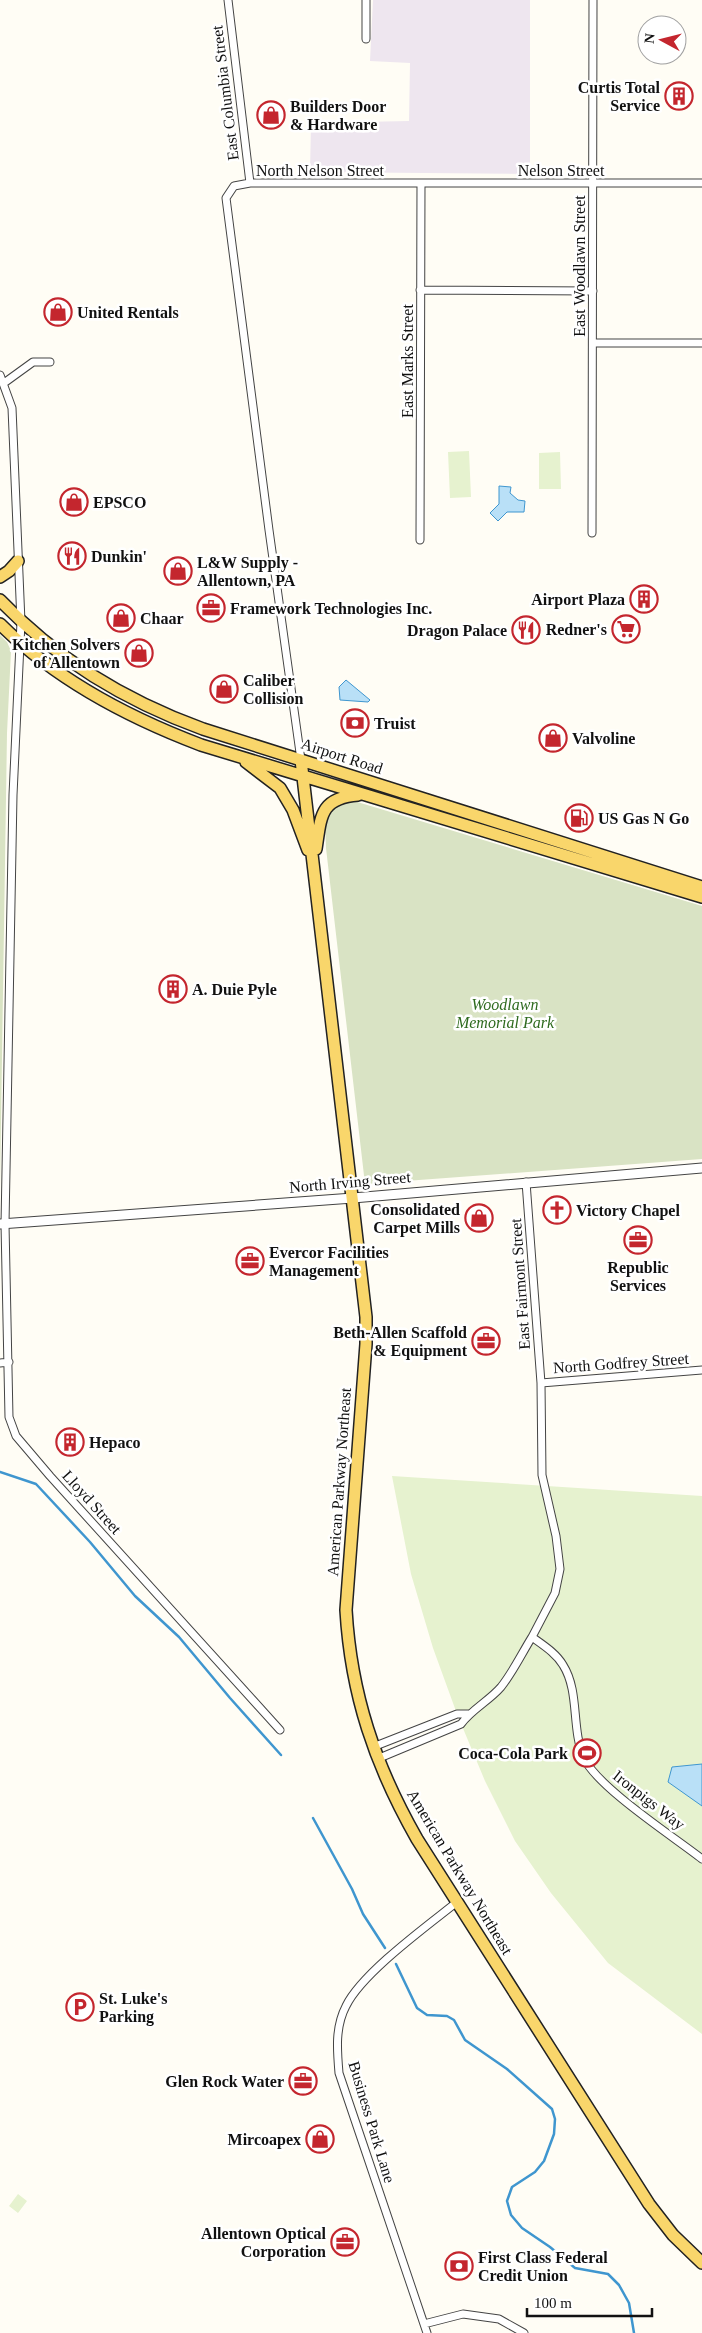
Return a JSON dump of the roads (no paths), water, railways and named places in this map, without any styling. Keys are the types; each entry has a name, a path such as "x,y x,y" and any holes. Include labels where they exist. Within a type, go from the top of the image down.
{"main road":[{"path":"0,577 18,561"},
{"name":"Airport Road","path":"0,600 21,622 68,660 131,698 203,729 702,887"},
{"name":"Airport Road","path":"0,624 20,644 80,687 116,709 152,727 237,756 702,897"},
{"path":"237,756 280,788 293,810 314,866"},
{"path":"301,760 314,866"},
{"path":"314,866 320,819 325,809 336,798 365,794"},
{"name":"American Parkway Northeast","path":"314,866 365,1292 366,1344 346,1610 348,1648 353,1680 373,1747 401,1811 649,2204 673,2235 702,2264"}],"street":[{"name":"East Columbia Street","path":"228,0 250,183"},
{"path":"366,0 366,40"},
{"name":"East Woodlawn Street","path":"592,533 593,0"},
{"name":"North Nelson Street","path":"301,760 268,530 226,198 234,186 250,183 420,183"},
{"name":"Nelson Street","path":"420,183 702,183"},
{"name":"East Marks Street","path":"420,183 420,540"},
{"path":"420,290 593,292"},
{"path":"593,343 702,343"},
{"path":"4,383 33,362 50,362"},
{"name":"Lloyd Street","path":"0,375 12,408 21,622 13,795 3,1224 9,1362 9,1417 16,1436 280,1730"},
{"name":"North Irving Street","path":"3,1224 353,1198 702,1168"},
{"name":"East Fairmont Street","path":"526,1182 542,1383 542,1475 556,1536 560,1569 555,1593 532,1637"},
{"path":"0,1362 9,1362"},
{"name":"North Godfrey Street","path":"542,1383 702,1370"},
{"path":"378,1759 461,1724 468,1714 489,1699 502,1685 532,1637"},
{"name":"Ironpigs Way","path":"532,1637 554,1654 564,1666 571,1686 578,1742 592,1772 702,1859"},
{"path":"373,1747 456,1714 468,1714"},
{"name":"Business Park Lane","path":"428,2333 339,2073 336,2039 345,2007 353,1994 395,1953 457,1902"},
{"path":"424,2324 463,2314 499,2319 524,2333"}],"water":[{"path":"499,486 511,487 510,493 518,500 525,501 524,512 507,512 498,521 490,513 499,504"},
{"path":"346,680 370,700 368,702 340,700 339,687"},
{"path":"702,1764 702,1806 668,1782 672,1767"}],"waterway":[{"path":"0,1472 36,1484 90,1542 135,1596 179,1637 281,1755"},
{"path":"313,1818 352,1889 363,1914 385,1948"},
{"path":"396,1964 417,2008 427,2015 447,2016 454,2020 465,2040 507,2069 552,2109 555,2119 554,2134 544,2161 535,2172 512,2187 507,2201 511,2215 522,2228 550,2247 575,2268 608,2274 619,2285 629,2303 634,2333"}],"place":[{"name":"Curtis Total Service","path":"679,96"},
{"name":"Builders Door & Hardware","path":"271,115"},
{"name":"United Rentals","path":"58,312"},
{"name":"EPSCO","path":"74,502"},
{"name":"Dunkin'","path":"72,556"},
{"name":"L&W Supply - Allentown, PA","path":"178,571"},
{"name":"Airport Plaza","path":"644,599"},
{"name":"Framework Technologies Inc.","path":"211,608"},
{"name":"Chaar","path":"121,618"},
{"name":"Redner's","path":"626,629"},
{"name":"Dragon Palace","path":"526,630"},
{"name":"Kitchen Solvers of Allentown","path":"139,653"},
{"name":"Caliber Collision","path":"224,689"},
{"name":"Truist","path":"355,723"},
{"name":"Valvoline","path":"553,738"},
{"name":"US Gas N Go","path":"579,818"},
{"name":"A. Duie Pyle","path":"173,989"},
{"name":"Victory Chapel","path":"557,1210"},
{"name":"Consolidated Carpet Mills","path":"479,1218"},
{"name":"Republic Services","path":"638,1240"},
{"name":"Evercor Facilities Management","path":"250,1261"},
{"name":"Beth-Allen Scaffold & Equipment","path":"486,1341"},
{"name":"Hepaco","path":"70,1442"},
{"name":"Coca-Cola Park","path":"587,1753"},
{"name":"St. Luke's Parking","path":"80,2007"},
{"name":"Glen Rock Water","path":"303,2081"},
{"name":"Mircoapex","path":"320,2139"},
{"name":"Allentown Optical Corporation","path":"345,2242"},
{"name":"First Class Federal Credit Union","path":"459,2266"}],"park label":[{"name":"Woodlawn Memorial Park","path":"505,1013"}]}
